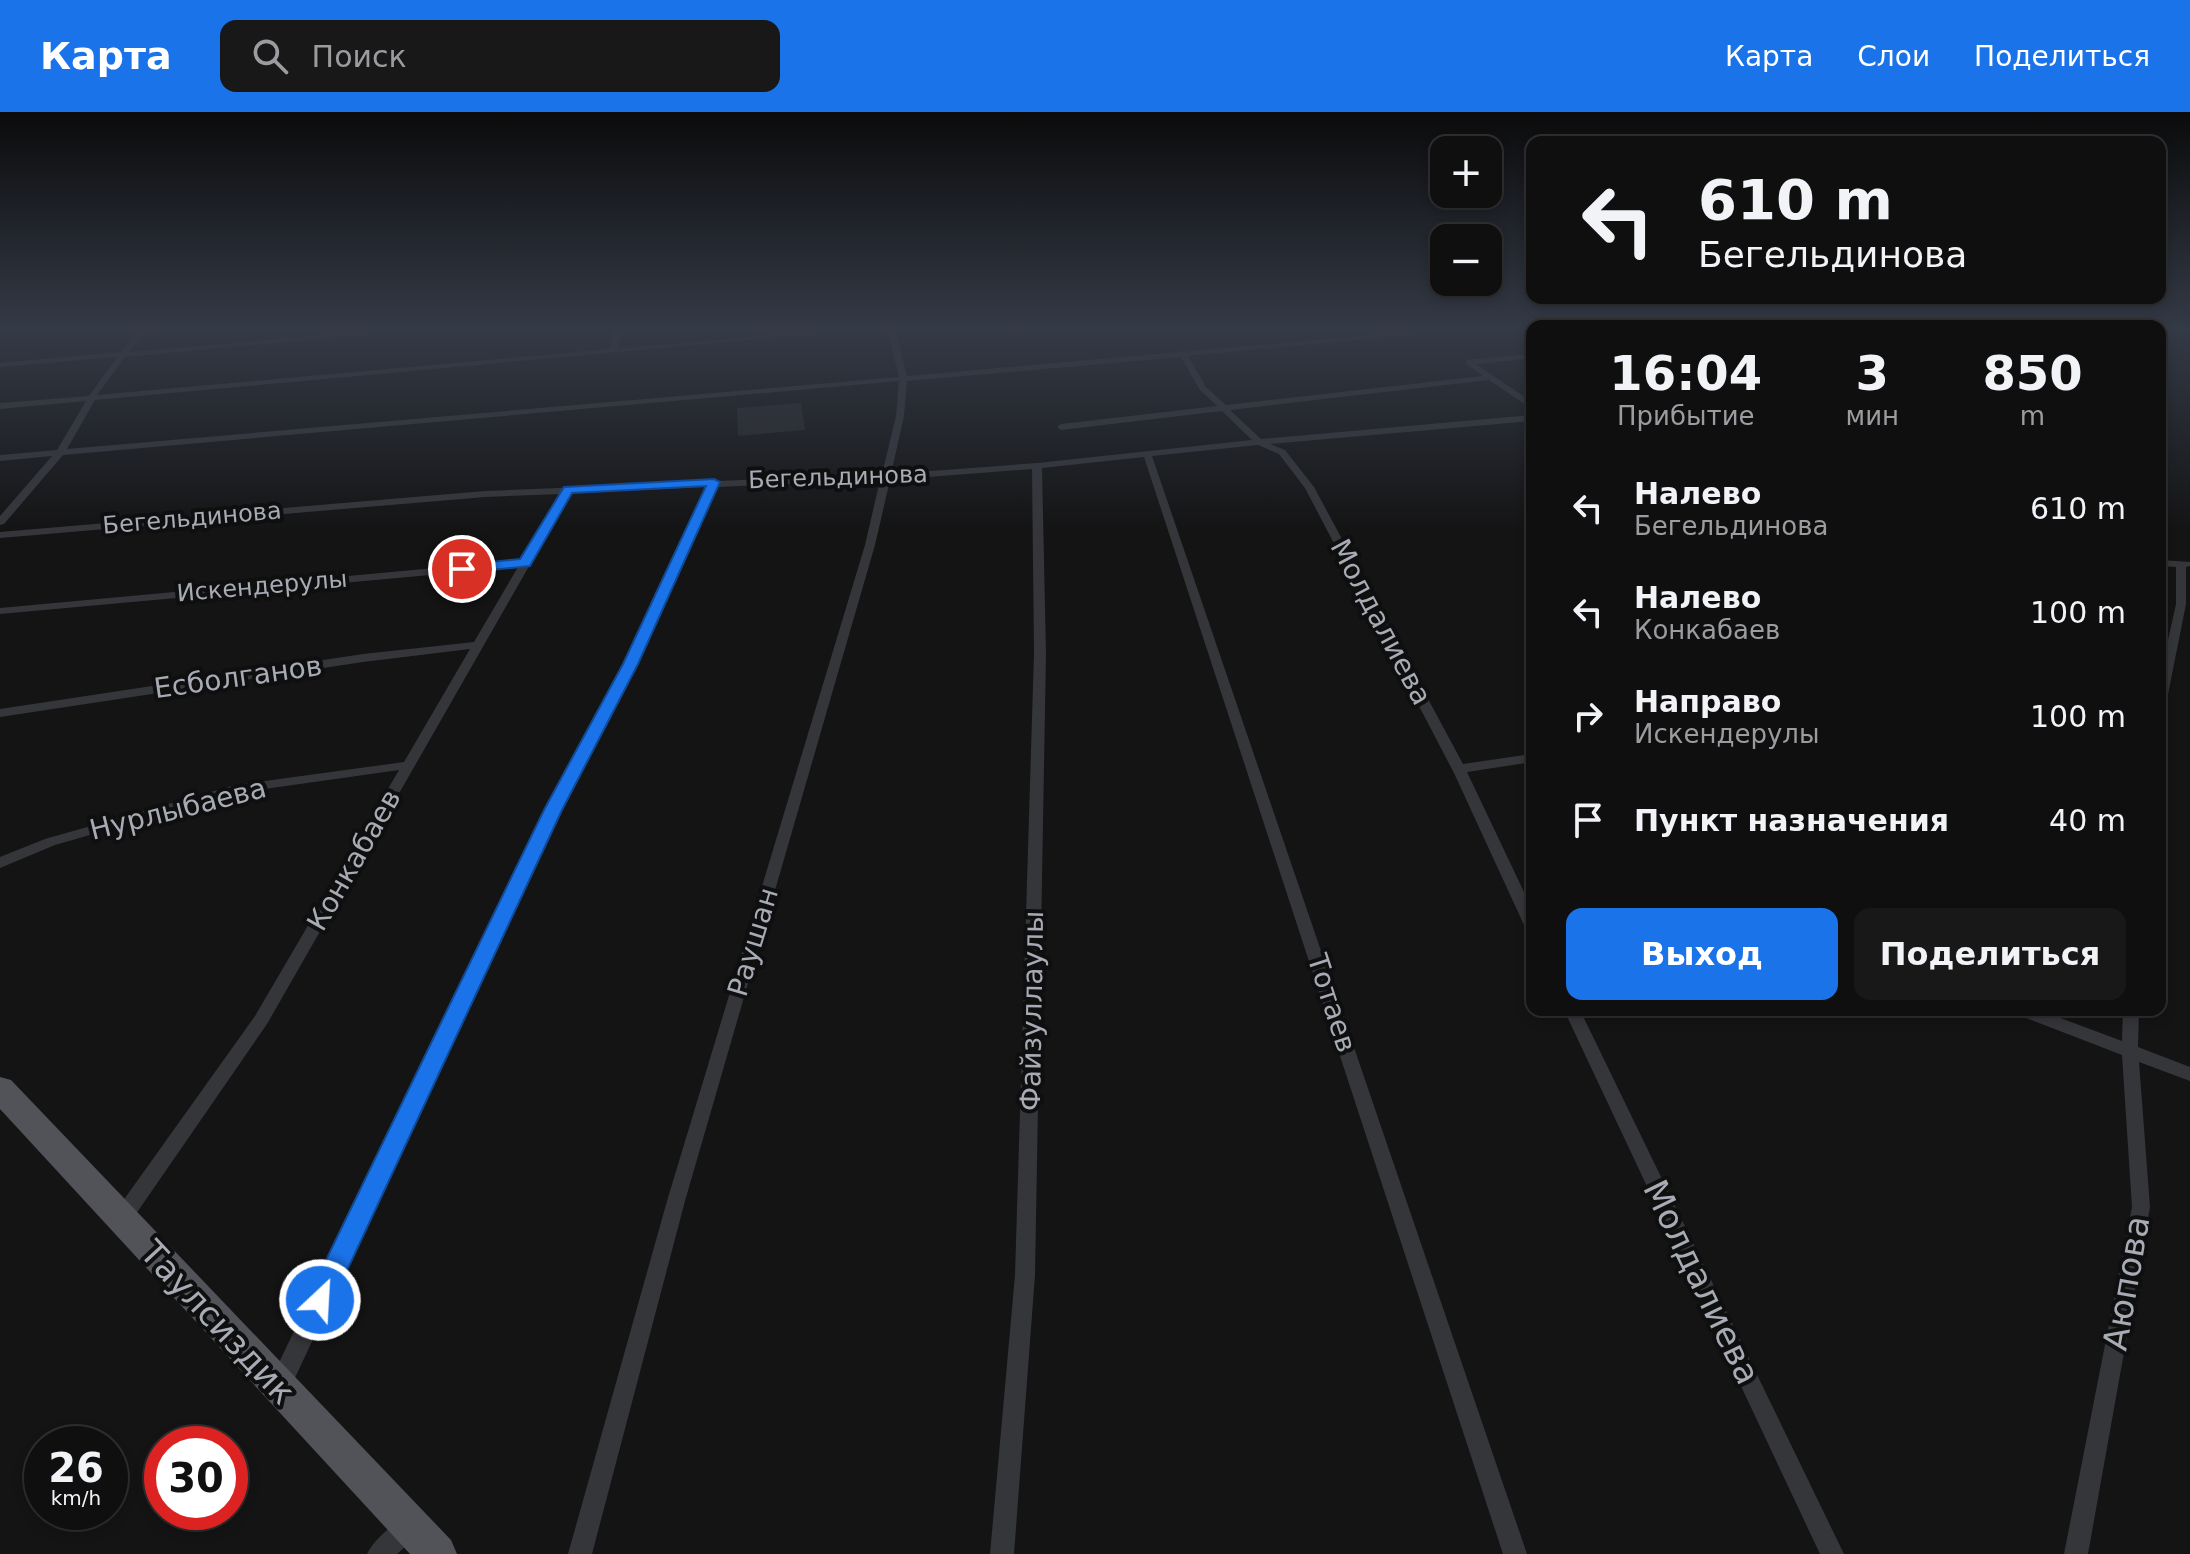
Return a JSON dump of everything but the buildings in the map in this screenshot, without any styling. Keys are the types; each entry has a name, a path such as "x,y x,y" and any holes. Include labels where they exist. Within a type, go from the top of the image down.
{"main road":[{"name":"Таулсиздик","path":"0,1089 437,1554"}],"street":[{"path":"0,406 111,395"},
{"path":"0,458 700,395"},
{"name":"Раушан","path":"580,1554 676,1201 870,545 900,416 902,395"},
{"name":"Молдалиева","path":"1211,395 1259,442 1282,452 1325,512 1458,769 1526,912"},
{"path":"1061,427 1344,395"},
{"path":"0,522 60,453 92,397"},
{"name":"Бегельдинова","path":"0,535 318,507 568,490 886,477 1037,466 1259,442 1526,419"},
{"name":"Тотаев","path":"1147,454 1515,1554"},
{"name":"Файзуллаулы","path":"1002,1554 1025,1275 1040,653 1037,466"},
{"path":"279,1387 546,825 630,664 714,482"},
{"name":"Конкабаев","path":"122,1219 261,1020 568,490"},
{"name":"Искендерулы","path":"0,611 525,563"},
{"path":"2166,675 2181,604 2185,564"},
{"name":"Есболганов","path":"0,713 363,658 477,645"},
{"path":"1458,769 1526,759"},
{"name":"Нурлыбаева","path":"0,863 50,842 235,789 408,765"},
{"name":"Молдалиева","path":"1575,1016 1832,1554"},
{"path":"2039,1016 2190,1074"},
{"name":"Аюпова","path":"2076,1554 2141,1207 2130,1049 2131,1016"},
{"path":"379,1554 411,1526"}],"route":[{"path":"320,1300 553,810 630,664 714,482 568,490 525,563 462,569"}]}
